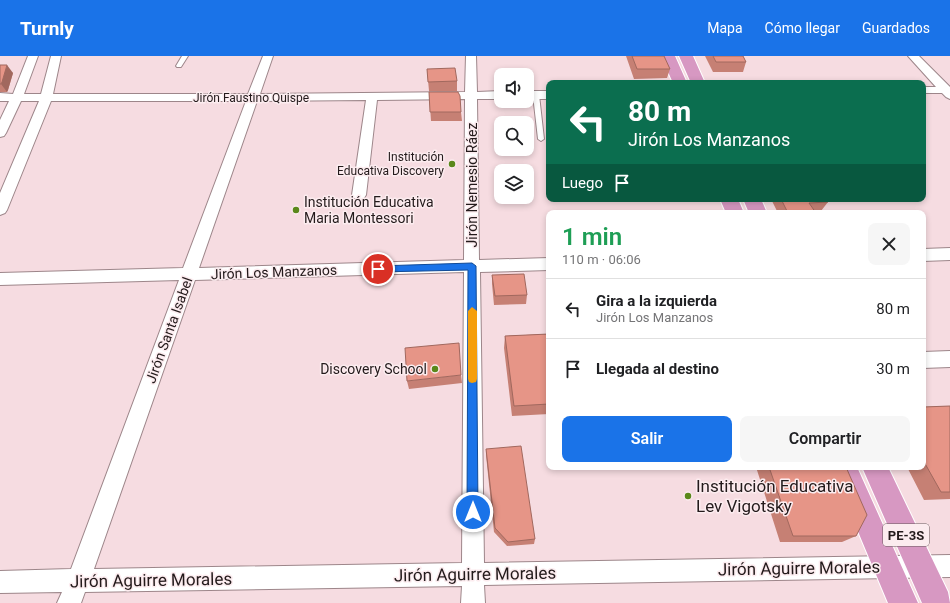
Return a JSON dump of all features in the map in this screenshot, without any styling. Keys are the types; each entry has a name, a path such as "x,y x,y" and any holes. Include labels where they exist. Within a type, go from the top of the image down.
{"highway":[{"path":"668,56 679,80"},
{"path":"686,56 697,80"},
{"name":"PE-3S","path":"845,470 903,603"},
{"name":"PE-3S","path":"876,470 937,603"}],"street":[{"path":"0,133 17,97 33,56"},
{"path":"0,210 46,98 56,56"},
{"name":"Jirón Santa Isabel","path":"69,603 268,56"},
{"name":"Jirón Nemesio Ráez","path":"470,56 473,603"},
{"path":"913,56 948,92"},
{"path":"926,90 948,92"},
{"path":"534,95 546,94"},
{"name":"Jirón Faustino Quispe","path":"0,97 253,98 494,95"},
{"path":"359,194 372,97"},
{"path":"926,255 950,254"},
{"name":"Jirón Los Manzanos","path":"0,279 546,264"},
{"path":"926,360 950,359"},
{"name":"Jirón Aguirre Morales","path":"0,582 950,566"}],"lane":[{"path":"179,66 185,56"},
{"path":"534,108 541,138"}],"building":[{"path":"632,56 664,56 670,69 637,69"},
{"path":"713,56 743,56 746,62 716,62"},
{"path":"0,65 7,65 1,84 0,84"},
{"path":"455,68 457,81 428,82 427,69"},
{"path":"429,92 458,92 460,96 461,112 430,112"},
{"path":"782,202 828,202 809,203 814,210 786,210"},
{"path":"524,274 527,295 495,296 492,275"},
{"path":"546,334 546,404 514,406 505,336"},
{"name":"Discovery School","path":"459,343 461,375 407,381 405,348"},
{"path":"950,406 950,492 941,492 926,465 926,407"},
{"path":"521,446 535,539 508,542 495,528 486,449"},
{"path":"770,470 847,470 867,515 856,536 793,536"}],"slow traffic":[{"path":"472,311 472,379"}],"place":[{"name":"Institución Educativa Discovery","path":"452,164"},
{"name":"Institución Educativa Maria Montessori","path":"296,210"},
{"name":"Discovery School","path":"435,369"},
{"name":"Institución Educativa Lev Vigotsky","path":"688,496"}],"route":[{"path":"378,269 472,266 473,512"}]}
